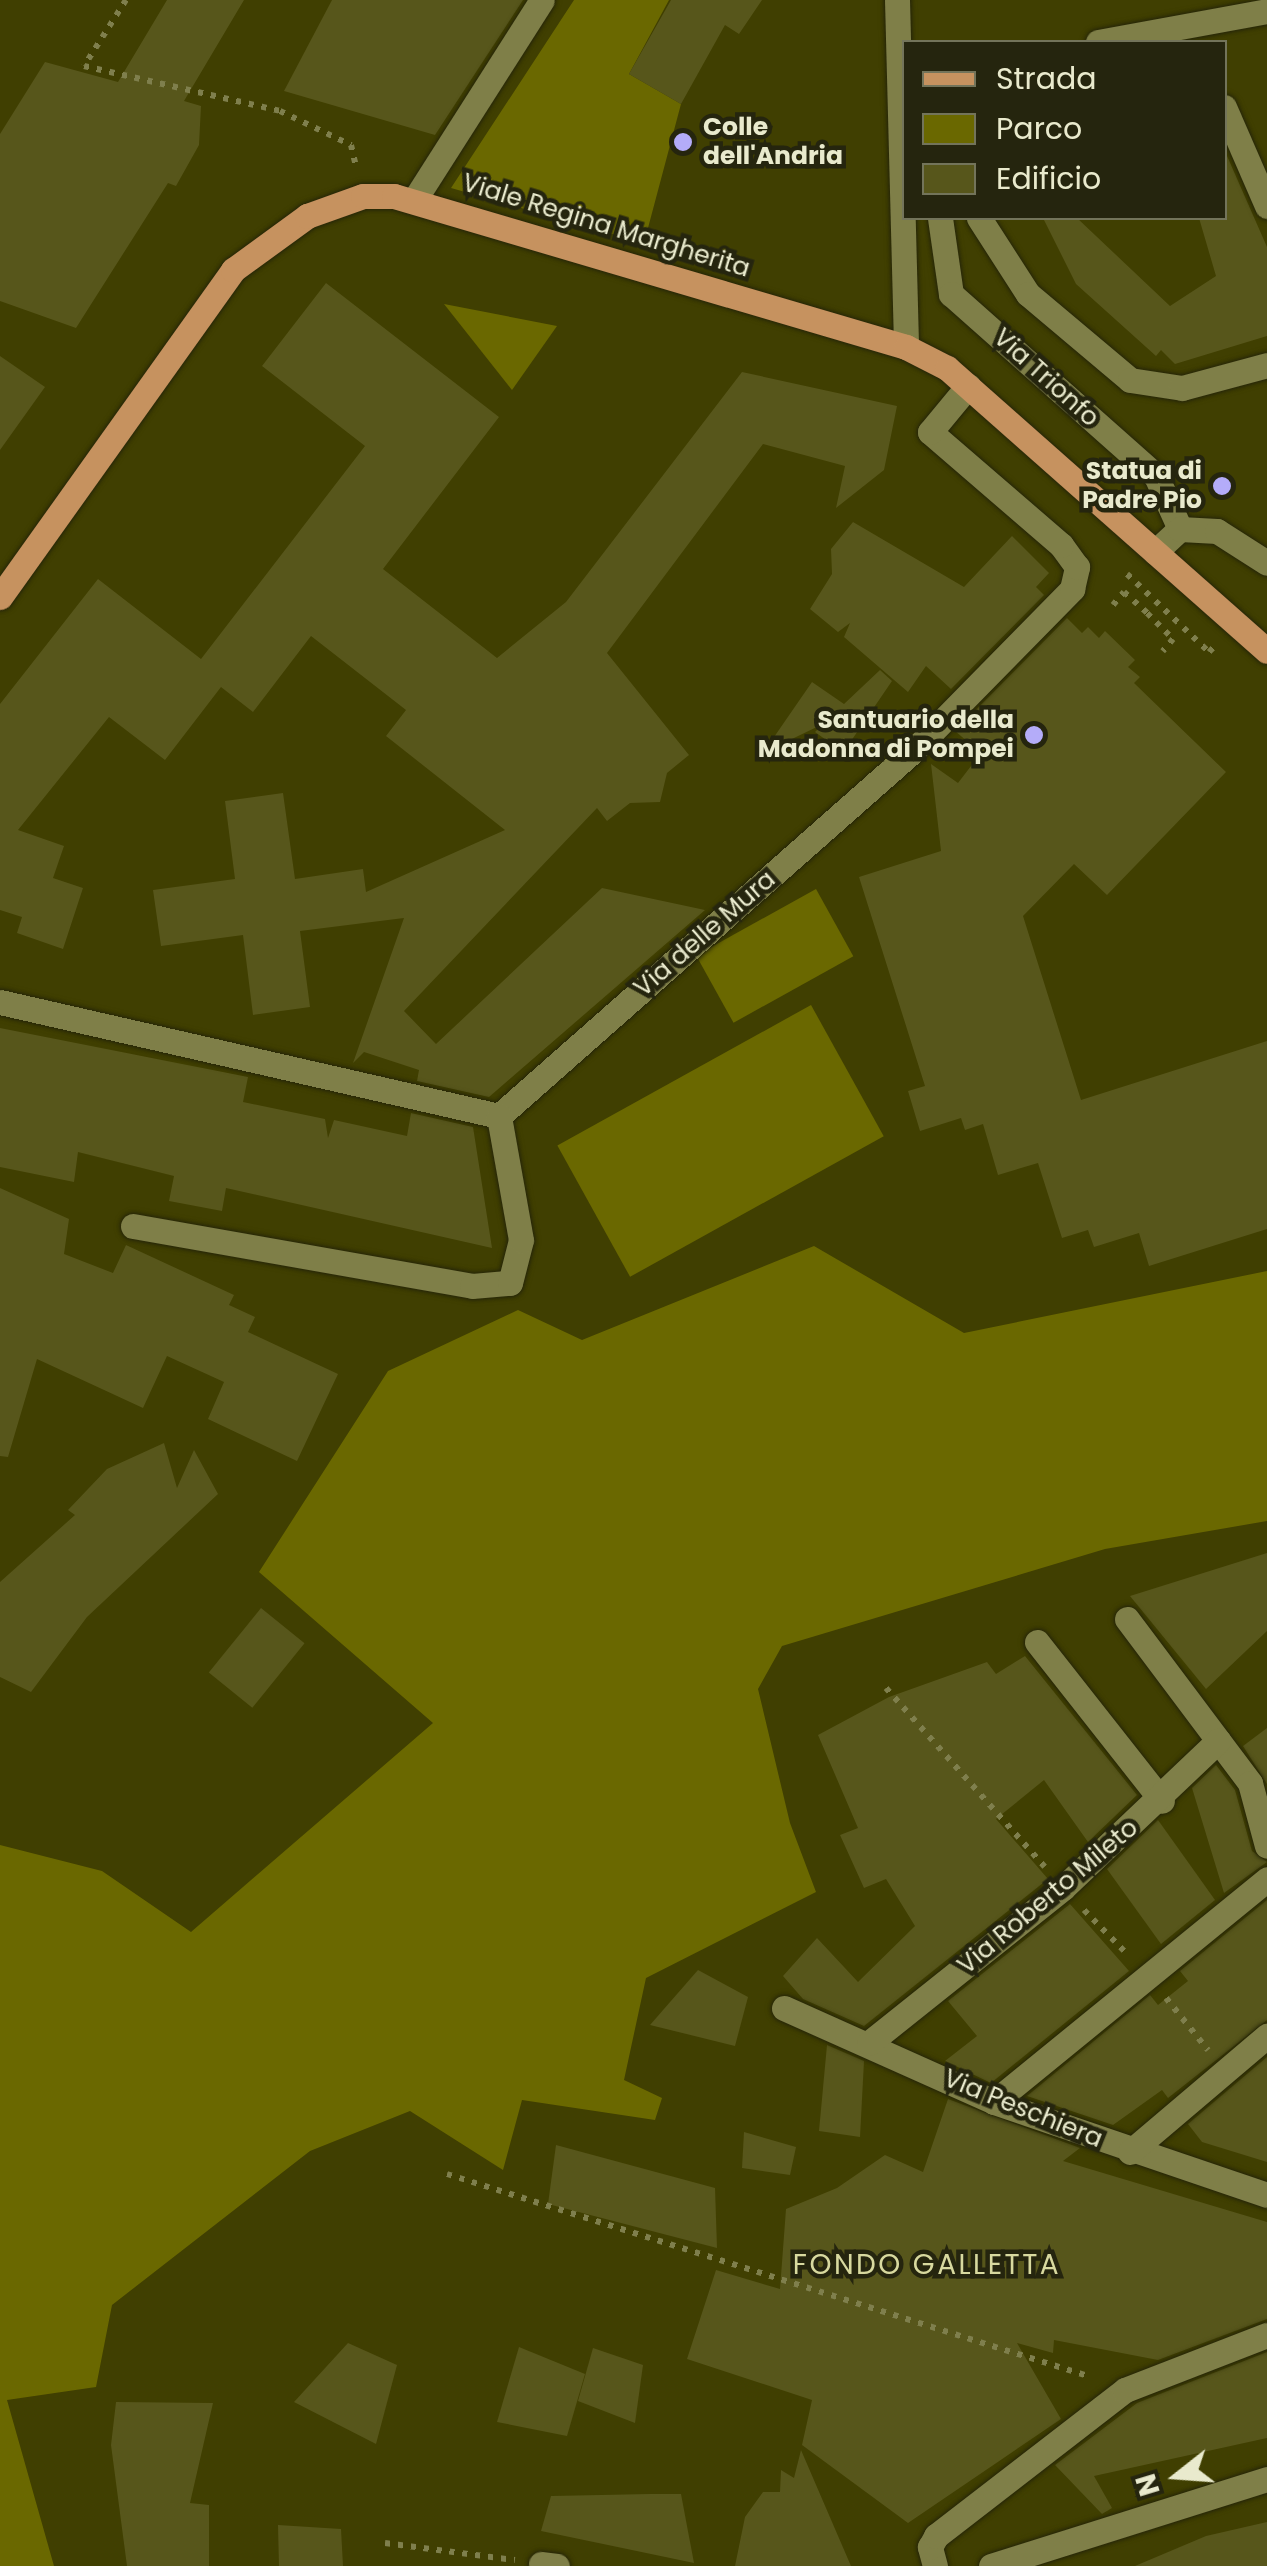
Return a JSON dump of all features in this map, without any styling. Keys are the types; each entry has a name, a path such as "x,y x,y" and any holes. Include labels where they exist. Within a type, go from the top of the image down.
{"main road":[{"name":"Viale Regina Margherita","path":"0,597 233,270 307,216 362,196 415,200 906,347 968,386 1267,651"}],"street":[{"path":"415,200 542,0"},
{"path":"897,0 902,193"},
{"path":"1122,40 1194,34 1267,11"},
{"path":"1227,113 1267,206"},
{"path":"903,220 906,347"},
{"name":"Via Trionfo","path":"940,220 951,294 1156,476 1180,528"},
{"path":"979,220 1028,294 1130,380 1182,388 1267,365"},
{"name":"Via delle Mura","path":"500,1116 914,750 1072,589 1077,568 1062,546 930,432 968,386"},
{"path":"1155,552 1180,528 1217,531 1267,563"},
{"path":"0,1002 500,1116 521,1240 510,1283 472,1286 133,1226"},
{"path":"1128,1619 1250,1783 1267,1846"},
{"path":"1037,1642 1162,1800"},
{"name":"Via Roberto Mileto","path":"869,2043 1162,1800 1218,1742"},
{"path":"994,2102 1267,1879"},
{"name":"Via Peschiera","path":"784,2008 994,2102 1130,2152 1267,2195"},
{"path":"1130,2152 1267,2036"},
{"path":"936,2566 930,2547 936,2536 1125,2390 1267,2334"},
{"path":"991,2566 1267,2479"}],"path":[{"path":"126,0 84,66 280,111 351,146 362,196"},
{"path":"1113,604 1124,592 1147,613 1174,639 1162,651"},
{"path":"1147,613 1157,602"},
{"path":"447,2174 1125,2390"},
{"path":"384,2543 549,2565"}],"green space":[{"path":"574,0 669,0 629,74 681,104 644,243 451,188"},
{"path":"444,304 557,326 512,390"},
{"path":"816,889 853,956 734,1023 696,955"},
{"path":"811,1005 884,1136 630,1277 557,1146"},
{"path":"814,1246 964,1333 1267,1271 1267,1521 1105,1549 782,1646 758,1689 790,1823 816,1892 646,1978 624,2080 662,2098 655,2120 522,2100 503,2170 410,2111 310,2151 112,2305 96,2387 7,2400 54,2566 0,2566 0,1845 102,1871 191,1932 433,1723 259,1572 388,1371 518,1310 582,1340"}],"building":[{"path":"167,0 244,0 184,101 201,106 199,145 176,186 168,183 76,328 0,301 0,134 45,62 118,82"},
{"path":"332,0 523,0 435,135 284,91"},
{"path":"671,0 762,0 739,34 725,25 681,104 629,74"},
{"path":"1227,156 1267,247 1267,336 1175,364 1161,350 1156,356 1076,284 1044,220 1079,220 1170,306 1216,276 1200,220 1227,220"},
{"path":"326,283 499,417 383,569 497,658 566,602 742,372 897,406 884,470 836,508 845,466 763,444 607,653 689,755 667,773 660,802 630,803 607,821 597,808 404,1011 436,1044 602,888 705,910 489,1097 417,1081 419,1070 364,1052 353,1063 404,918 300,931 310,1007 253,1015 243,935 161,946 153,890 235,879 225,801 283,793 295,879 363,869 366,892 505,830 386,736 406,710 311,636 253,712 221,687 165,760 109,717 18,830 64,846 53,878 83,888 63,949 17,933 22,917 0,910 0,704 98,579 201,659 365,446 262,366"},
{"path":"0,356 45,387 0,450"},
{"path":"853,522 964,587 1012,536 1049,573 1036,587 1044,595 951,689 926,666 908,692 844,637 850,623 838,632 810,609 832,574 831,549"},
{"path":"1067,618 1082,633 1088,627 1099,638 1105,631 1135,660 1128,667 1140,677 1134,683 1226,772 1107,895 1074,864 1023,916 1081,1100 1267,1041 1267,1229 1149,1266 1139,1233 1094,1247 1088,1230 1062,1238 1038,1163 998,1175 983,1124 965,1130 961,1118 920,1131 908,1091 925,1086 859,877 941,851 931,764 958,783 981,753 955,731"},
{"path":"880,670 892,681 849,744 840,750 815,732 823,724 763,753 812,682 844,704"},
{"path":"0,1028 248,1077 243,1102 325,1119 328,1138 334,1120 407,1136 411,1113 473,1127 492,1248 226,1188 222,1211 169,1201 174,1176 78,1152 74,1182 0,1167"},
{"path":"0,1188 69,1219 64,1254 113,1273 126,1245 234,1295 229,1305 255,1317 248,1332 338,1374 297,1461 208,1419 224,1382 167,1356 143,1408 37,1359 8,1457 0,1456"},
{"path":"164,1443 177,1488 194,1450 218,1494 87,1617 31,1692 0,1677 0,1582 75,1515 68,1510 107,1469"},
{"path":"1267,1553 1267,1631 1206,1689 1130,1596"},
{"path":"261,1608 305,1643 252,1708 209,1673"},
{"path":"1025,1656 1137,1795 1088,1842 1044,1780 996,1819 1048,1879 864,2026 803,1999 783,1976 817,1938 858,1982 915,1926 886,1879 864,1888 840,1835 858,1828 818,1735 889,1697 987,1662 996,1674"},
{"path":"1267,1728 1267,1784 1243,1746"},
{"path":"1216,1765 1235,1790 1252,1851 1267,1862 1224,1893 1192,1788"},
{"path":"1158,1820 1215,1900 1161,1944 1107,1869"},
{"path":"1267,1900 1267,2020 1168,2098 1162,2090 1113,2125 1027,2096 1150,1995 1158,2005 1188,1981 1180,1971"},
{"path":"1070,1904 1129,1971 991,2083 945,2061 977,2036 948,2001"},
{"path":"698,1970 748,1997 735,2046 650,2025"},
{"path":"827,2045 864,2061 860,2137 819,2131"},
{"path":"1267,2057 1267,2162 1202,2142 1188,2124"},
{"path":"948,2099 1080,2148 1063,2161 1267,2222 1267,2319 1158,2360 1054,2340 1053,2353 1017,2343 1061,2419 908,2523 802,2445 812,2400 687,2359 716,2270 780,2289 786,2209 837,2188 885,2155 923,2172"},
{"path":"744,2132 796,2147 790,2175 742,2168"},
{"path":"556,2145 715,2188 717,2248 548,2204"},
{"path":"348,2343 397,2365 376,2444 294,2402"},
{"path":"519,2347 585,2374 567,2436 497,2422"},
{"path":"593,2348 643,2365 635,2423 578,2401"},
{"path":"1267,2352 1267,2438 1094,2476 1112,2508 1102,2514 1055,2465 1137,2403"},
{"path":"116,2402 213,2403 190,2503 209,2505 209,2566 127,2566 111,2445"},
{"path":"801,2450 851,2566 735,2566 745,2517 763,2492 780,2492 781,2470 794,2478"},
{"path":"681,2494 694,2563 541,2531 551,2496"},
{"path":"1267,2522 1267,2566 1135,2566 1206,2536"},
{"path":"278,2525 341,2529 343,2566 279,2566"}],"place":[{"name":"Colle dell'Andria","path":"683,142"},
{"name":"Statua di Padre Pio","path":"1222,486"},
{"name":"Santuario della Madonna di Pompei","path":"1034,735"}],"district":[{"name":"FONDO GALLETTA","path":"927,2265"}]}
